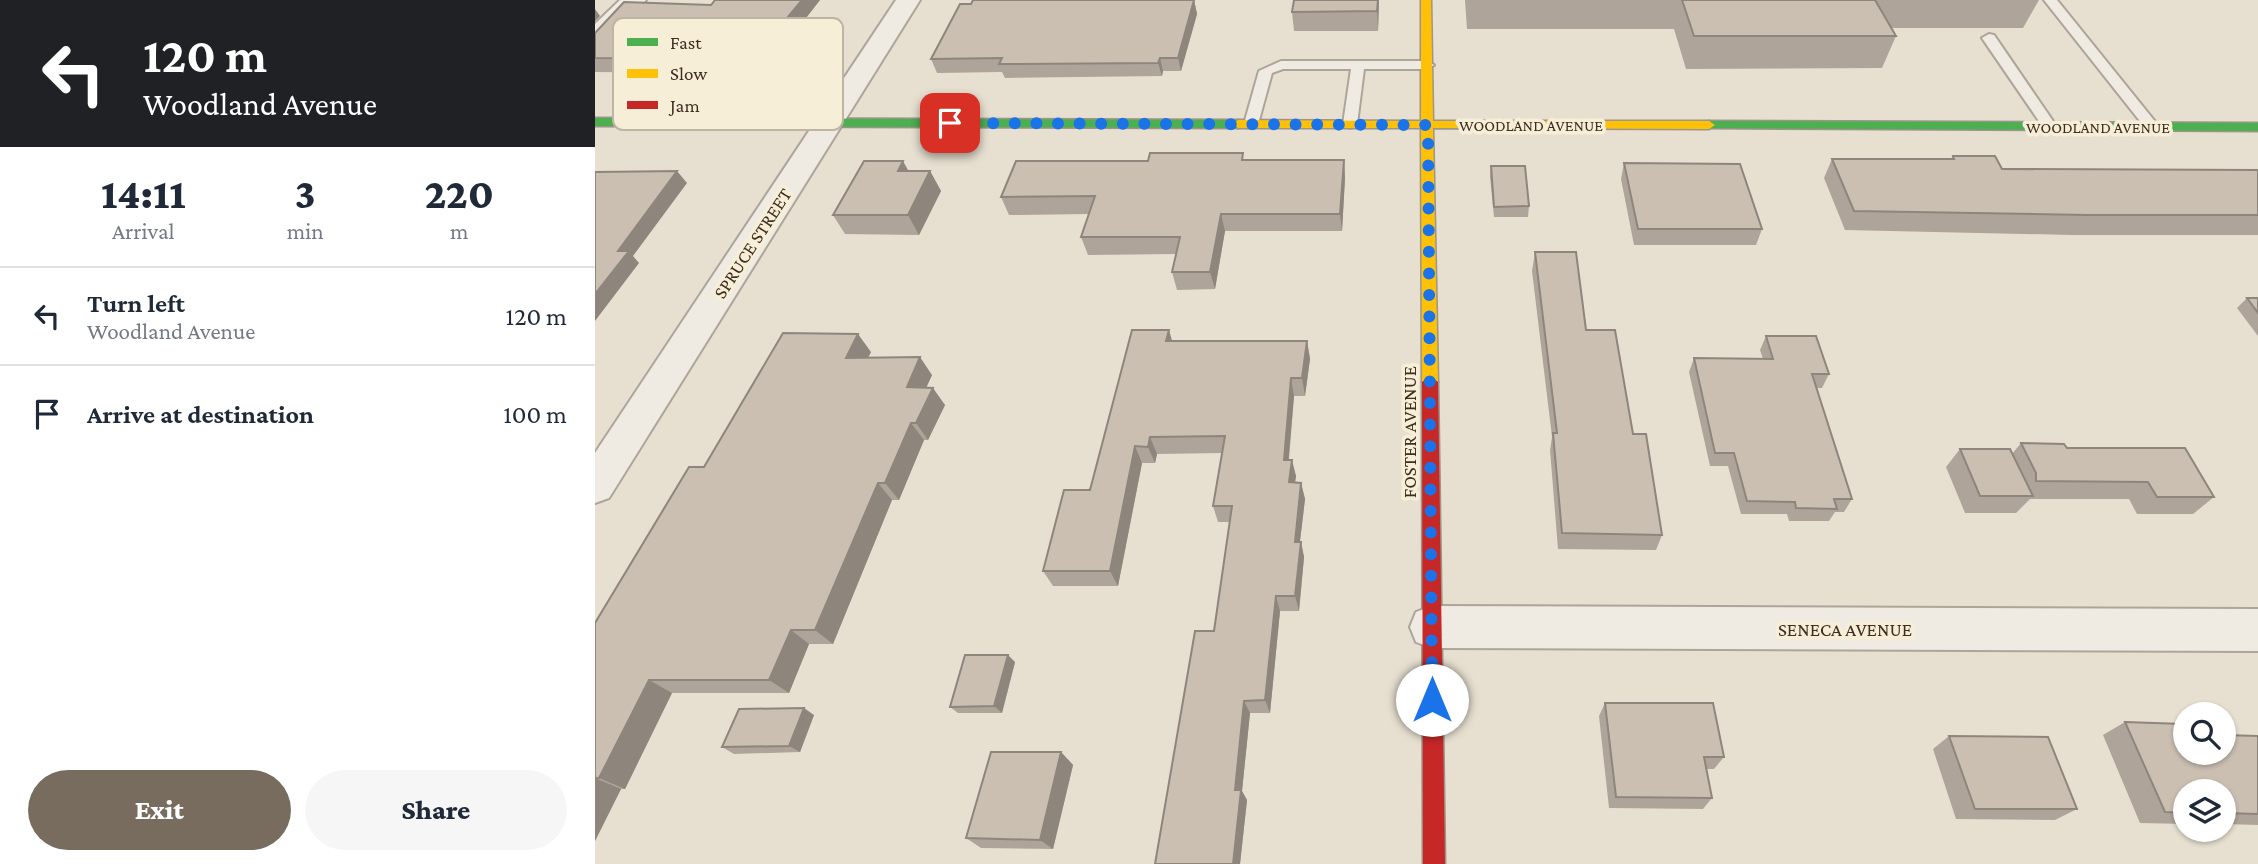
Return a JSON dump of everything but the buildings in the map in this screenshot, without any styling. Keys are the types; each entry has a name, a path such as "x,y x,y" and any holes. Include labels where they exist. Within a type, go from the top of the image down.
{"street":[{"path":"616,18 634,0"},
{"name":"SPRUCE STREET","path":"843,101 908,0"},
{"name":"FOSTER AVENUE","path":"1426,0 1434,864"},
{"path":"595,39 613,21"},
{"name":"WOODLAND AVENUE","path":"595,122 613,122"},
{"name":"WOODLAND AVENUE","path":"843,123 2258,127"},
{"name":"SPRUCE STREET","path":"595,486 824,130"},
{"name":"SENECA AVENUE","path":"1432,627 2258,631"}],"lane":[{"path":"2050,0 2152,127"},
{"path":"1989,38 2050,127"},
{"path":"1251,124 1266,71 1281,65 1427,65"},
{"path":"1350,124 1358,65"}],"traffic: fast":[{"path":"595,122 613,122"},
{"path":"843,123 1238,124"},
{"path":"1709,125 2258,127"}],"traffic: slow":[{"path":"1426,0 1430,382"},
{"path":"1238,124 1709,125"}],"traffic: jam":[{"path":"1430,382 1434,864"}],"route":[{"path":"950,123 1428,125 1432,700"}]}
